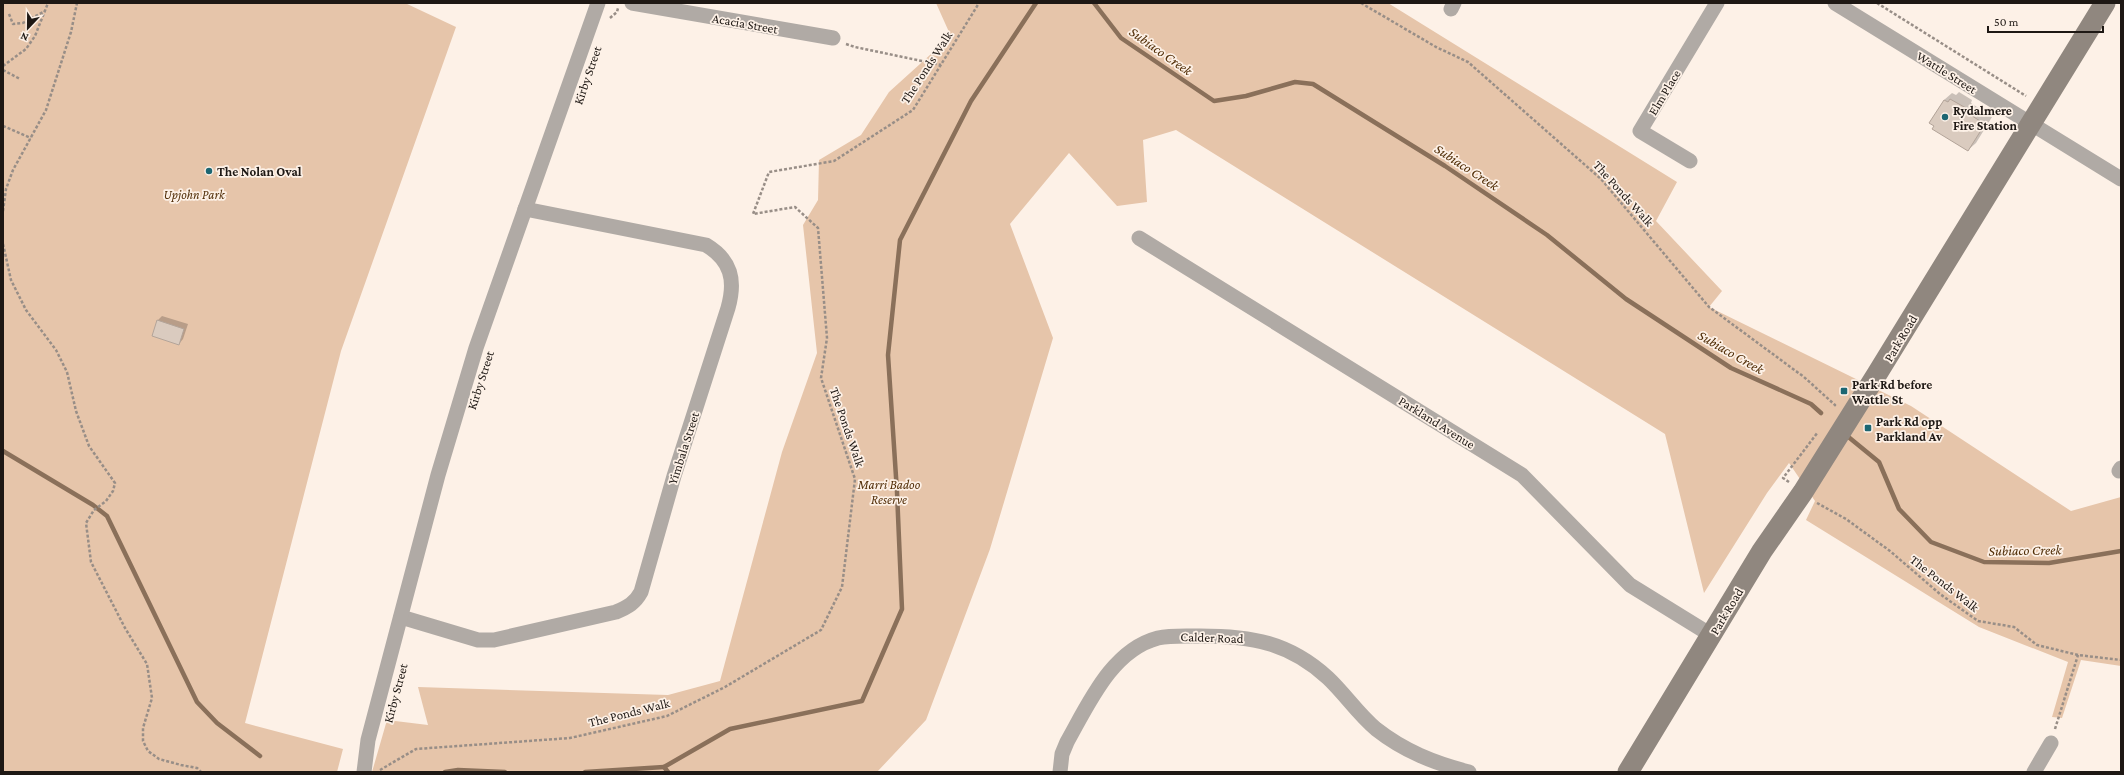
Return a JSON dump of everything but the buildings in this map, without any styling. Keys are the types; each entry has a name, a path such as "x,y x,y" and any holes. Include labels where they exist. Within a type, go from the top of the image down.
{"street":[{"name":"Kirby Street","path":"374,772 368,740 438,475 474,355 598,3"},
{"name":"Acacia Street","path":"632,3 834,38"},
{"name":"Elm Place","path":"1690,161 1640,131 1717,3"},
{"name":"Wattle Street","path":"1835,3 2121,179"},
{"name":"Park Road","path":"1628,772 1762,551 1803,492 1877,374 2105,3"},
{"name":"Yimbala Street","path":"401,618 478,640 494,640 616,612 627,608 635,602 641,592 674,476 728,308 732,288 730,275 725,261 716,251 706,245 525,209"},
{"name":"Parkland Avenue","path":"1139,238 1522,475 1630,585 1711,635"},
{"name":"Calder Road","path":"1060,772 1062,754 1067,742 1114,665 1123,656 1144,643 1159,638 1176,636 1247,637 1289,651 1303,659 1329,679 1366,719 1386,736 1427,760 1469,772"},
{"path":"2034,772 2051,743"}],"path":[{"path":"3,66 26,49 35,36 48,3"},
{"path":"3,212 6,189 14,170 46,110 71,32 77,3"},
{"path":"606,20 617,12 620,3"},
{"name":"The Ponds Walk","path":"374,772 416,749 570,738 667,716 725,687 821,630 842,587 855,479 821,378 828,338 818,228 795,206 753,214 769,172 834,161 913,110 979,3"},
{"name":"The Ponds Walk","path":"1361,3 1436,47 1468,62 1601,179 1709,307 1804,377 1835,406"},
{"name":"Wattle Street","path":"1877,3 2026,96"},
{"path":"9,14 13,24 23,23 45,11"},
{"path":"834,38 855,47 941,65"},
{"path":"3,70 20,79"},
{"path":"3,126 31,138"},
{"path":"3,244 12,280 26,310 56,350 67,372 76,411 89,446 115,483 113,491 106,501 94,510 86,523 90,562 125,628 147,664 152,698 143,728 143,741 148,751 160,759 197,768 201,772"},
{"name":"The Ponds Walk","path":"1815,501 1846,519 1871,537 1940,594 1978,621 2014,627 2037,645 2078,655 2121,660"},
{"path":"2051,743 2078,655"},
{"path":"374,772 378,766"}],"green space":[{"name":"Upjohn Park","path":"3,3 405,3 456,27 341,351 245,723 343,749 337,772 3,772"},
{"name":"Marri Badoo Reserve","path":"936,3 1388,3 1677,182 1656,221 1722,291 1709,307 1911,406 2071,511 2121,497 2121,666 2081,660 2062,718 2052,717 2068,662 1979,627 1806,520 1815,501 1789,463 1767,493 1704,593 1665,434 1176,130 1143,140 1147,202 1117,206 1069,153 1010,224 1053,338 990,549 926,720 877,772 372,772 387,720 428,725 418,687 668,695 720,681 782,452 817,353 803,225 818,200 819,160 861,135 889,92 941,45 949,32"}],"waterway":[{"path":"668,772 664,767 730,729 862,701 902,609 897,492 888,355 900,240 971,101 1036,3"},
{"name":"Subiaco Creek","path":"1094,3 1121,38 1214,101 1246,96 1295,82 1313,84 1445,166 1547,235 1626,299 1731,368 1811,404 1821,413"},
{"name":"Subiaco Creek","path":"1846,435 1879,462 1899,509 1931,542 1984,562 2049,563 2121,551"},
{"path":"3,451 93,505 107,516 197,702 217,723 260,756"},
{"path":"585,772 664,767"},
{"path":"445,772 458,770 505,772"}],"place":[{"name":"Rydalmere Fire Station","path":"1945,117"},
{"name":"The Nolan Oval","path":"209,171"},
{"name":"Park Rd before Wattle St","path":"1844,391"},
{"name":"Park Rd opp Parkland Av","path":"1868,428"}]}
